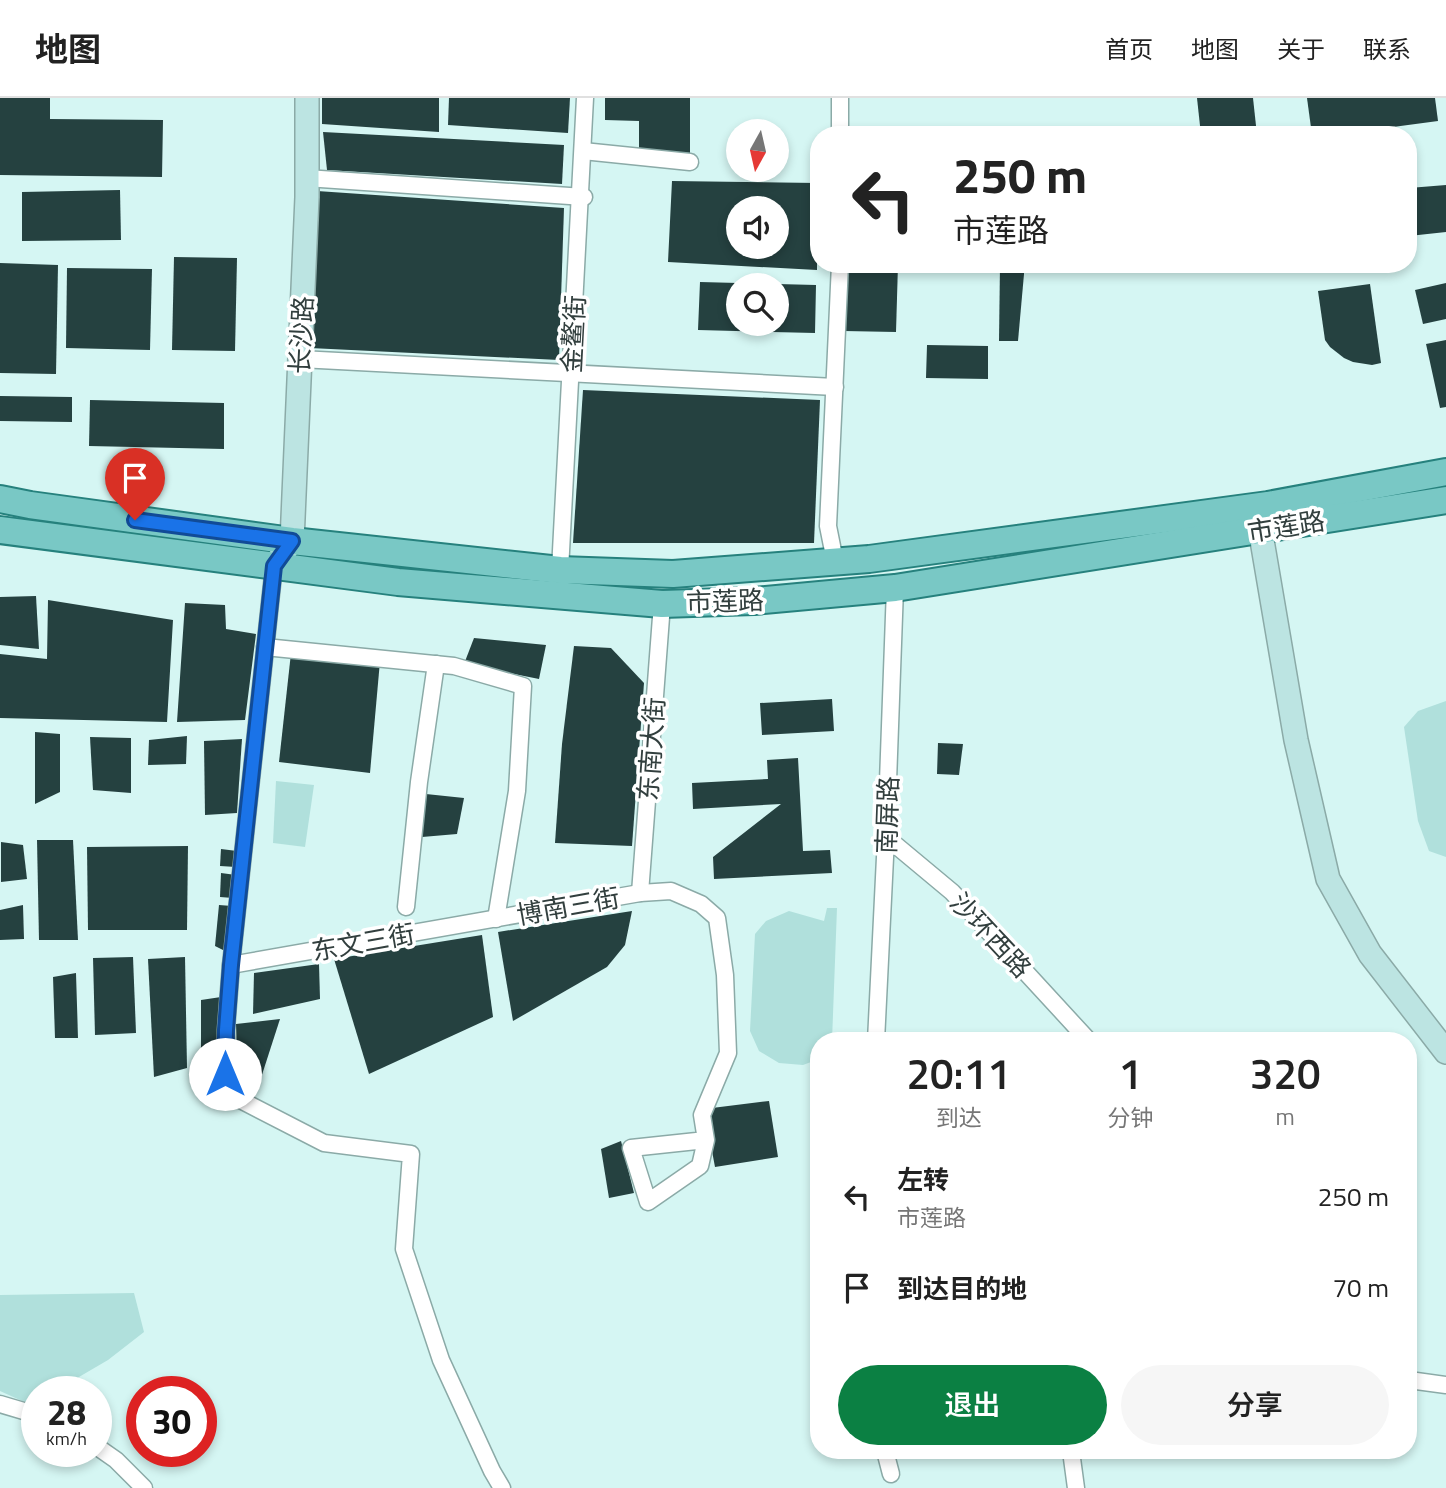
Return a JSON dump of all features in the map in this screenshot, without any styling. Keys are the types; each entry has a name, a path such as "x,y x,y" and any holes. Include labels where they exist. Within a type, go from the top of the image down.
{"main road":[{"name":"市莲路","path":"0,530 398,582 662,604 754,601 895,588 1258,519 1446,472"},
{"name":"市莲路","path":"0,499 292,541 559,570 673,574 869,559 1446,500"}],"street":[{"name":"长沙路","path":"292,541 307,197 307,98"},
{"name":"金鳌街","path":"559,570 585,98"},
{"path":"840,98 840,126"},
{"path":"583,151 691,162"},
{"path":"306,178 584,197"},
{"path":"835,561 828,526 840,273"},
{"path":"300,359 835,387"},
{"path":"1258,519 1296,740 1328,879 1370,954 1446,1052"},
{"path":"292,541 274,566 231,965 225,1092 324,1143 411,1154 404,1249 441,1360 502,1488"},
{"name":"南屏路","path":"876,1032 895,588"},
{"name":"东南大街","path":"640,893 662,604"},
{"path":"265,647 454,666 523,686 517,791 496,919"},
{"path":"407,907 419,782 436,664"},
{"name":"沙环西路","path":"886,837 952,892 1081,1032"},
{"name":"博南三街","path":"496,919 640,893 670,891 701,904 717,918 725,975 728,1053 702,1115 706,1140"},
{"name":"东文三街","path":"231,965 496,919"},
{"path":"706,1140 700,1166 648,1202 631,1148 706,1140"},
{"path":"1417,1382 1446,1385"},
{"path":"0,1404 21,1410"},
{"path":"112,1458 144,1488"},
{"path":"888,1459 891,1474"},
{"path":"1072,1459 1076,1488"}],"shaded area":[{"path":"1446,701 1446,857 1429,851 1418,821 1404,727 1418,711"},
{"path":"276,781 314,785 305,847 273,843"},
{"path":"827,908 837,908 832,1032 810,1032 810,1062 803,1065 779,1063 759,1051 750,1031 755,934 766,921 789,911 824,921"},
{"path":"134,1293 144,1332 108,1360 81,1376 21,1376 21,1400 0,1391 0,1295"}],"building":[{"path":"0,98 50,98 50,119 163,120 162,177 0,175"},
{"path":"322,98 439,98 439,132 322,124"},
{"path":"449,98 570,98 568,133 448,125"},
{"path":"605,98 690,98 690,153 639,150 639,121 605,120"},
{"path":"1197,98 1253,98 1256,126 1200,126"},
{"path":"1307,98 1435,98 1438,121 1400,126 1311,126"},
{"path":"323,132 564,145 562,184 327,170"},
{"path":"672,181 810,183 810,270 668,262"},
{"path":"1446,185 1446,232 1417,235 1417,187"},
{"path":"120,190 121,240 22,241 22,192"},
{"path":"317,191 564,208 559,360 310,348"},
{"path":"174,257 237,258 235,351 172,350"},
{"path":"0,263 58,265 56,374 0,373"},
{"path":"67,268 152,269 150,350 66,348"},
{"path":"845,273 898,273 896,332 844,331"},
{"path":"1000,273 1024,273 1018,341 999,341"},
{"path":"700,282 726,283 726,331 698,330"},
{"path":"1446,283 1446,319 1423,324 1415,290"},
{"path":"789,284 816,285 815,333 789,332"},
{"path":"1370,284 1381,363 1372,365 1353,362 1330,347 1325,340 1318,291"},
{"path":"1446,340 1446,407 1440,408 1426,344"},
{"path":"927,345 988,346 988,379 926,378"},
{"path":"583,390 820,400 814,543 573,543"},
{"path":"0,396 72,397 72,422 0,421"},
{"path":"90,400 224,403 224,449 89,446"},
{"path":"36,596 39,649 0,645 0,597"},
{"path":"48,600 173,620 167,722 0,718 0,654 47,659"},
{"path":"185,603 225,605 226,629 256,634 245,720 177,722"},
{"path":"474,638 546,645 539,679 464,664"},
{"path":"574,646 611,648 644,683 632,846 555,843 562,744"},
{"path":"291,653 380,661 370,773 279,762"},
{"path":"832,699 834,731 762,735 760,703"},
{"path":"35,732 60,734 60,792 35,804"},
{"path":"187,736 186,764 148,765 149,740"},
{"path":"90,737 131,738 131,793 93,790"},
{"path":"242,739 237,813 205,815 204,741"},
{"path":"938,743 963,744 959,775 937,774"},
{"path":"798,758 803,851 830,850 832,873 714,879 713,857 781,804 693,809 692,783 768,779 767,760"},
{"path":"426,794 464,798 457,834 422,837"},
{"path":"37,840 73,840 78,940 39,940"},
{"path":"1,842 23,845 27,879 1,882"},
{"path":"188,846 187,930 88,930 87,847"},
{"path":"221,849 237,851 236,867 220,866"},
{"path":"221,873 236,875 233,898 220,897"},
{"path":"23,905 24,939 0,940 0,910"},
{"path":"219,905 232,906 227,952 215,946"},
{"path":"632,911 625,945 607,967 513,1021 498,932"},
{"path":"482,935 493,1017 369,1074 334,959"},
{"path":"133,957 136,1033 95,1035 93,958"},
{"path":"185,957 187,1068 154,1077 148,959"},
{"path":"319,964 320,999 253,1014 254,973"},
{"path":"76,973 78,1038 55,1038 53,977"},
{"path":"221,997 221,1064 201,1069 201,1000"},
{"path":"280,1019 259,1084 238,1087 236,1024"},
{"path":"769,1101 778,1157 715,1167 704,1109"},
{"path":"621,1141 634,1193 609,1198 601,1149"}],"route":[{"path":"135,520 292,541 274,566 231,965 225,1074"}]}
